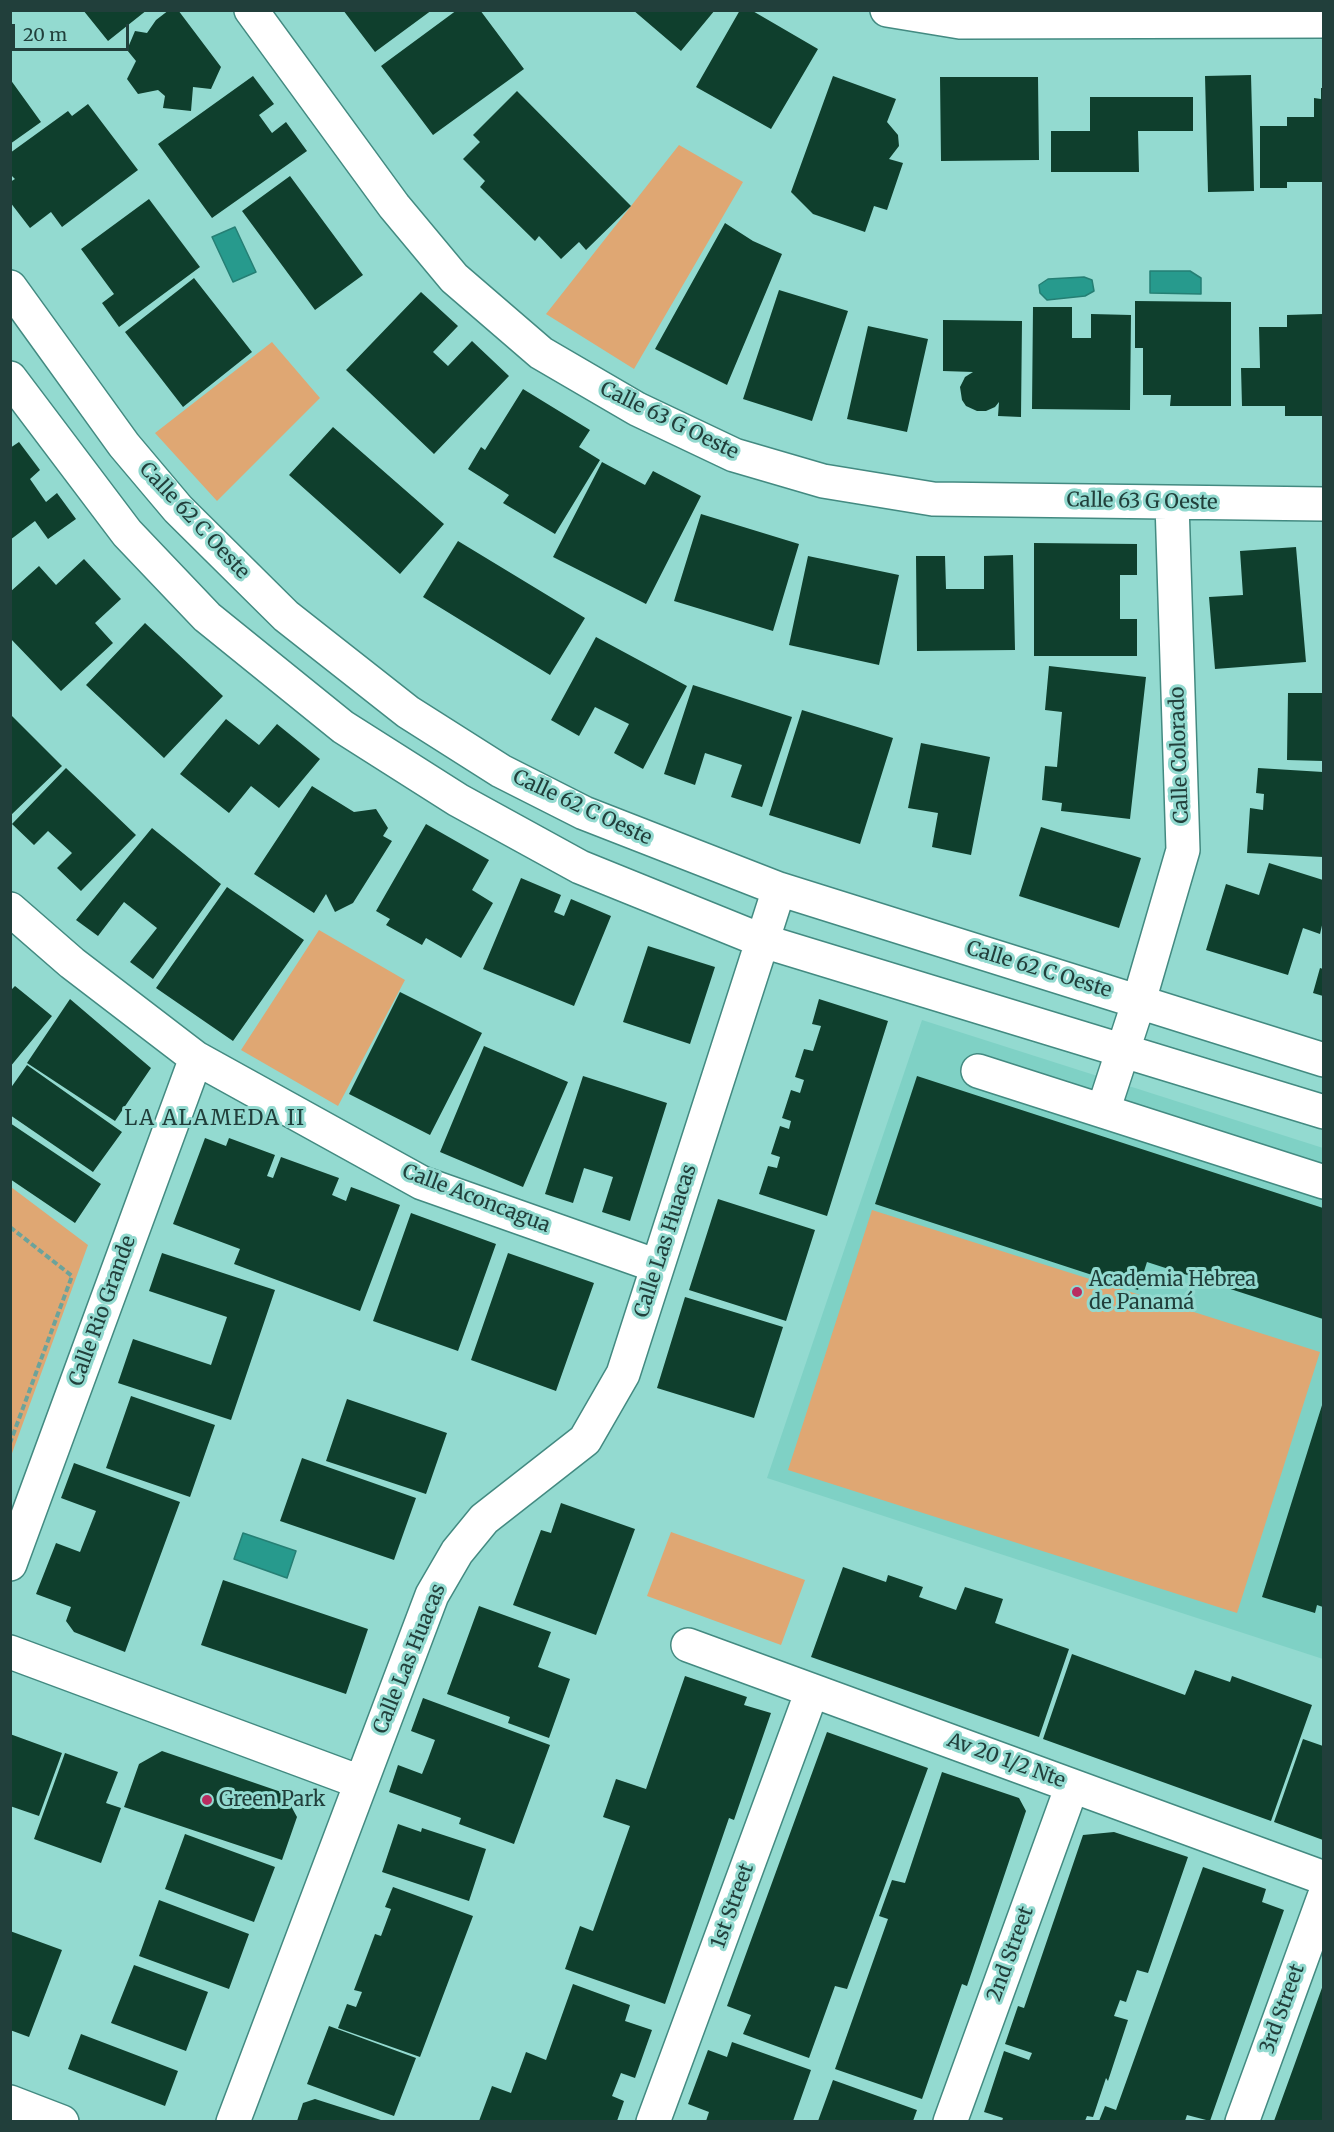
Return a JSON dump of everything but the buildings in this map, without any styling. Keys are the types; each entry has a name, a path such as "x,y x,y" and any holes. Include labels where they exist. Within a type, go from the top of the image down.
{"street":[{"name":"Calle 63 G Oeste","path":"251,10 394,206 454,278 541,353 637,409 735,455 834,483 933,499 1323,504"},
{"path":"886,10 960,22 1323,21"},
{"name":"Calle 62 C Oeste","path":"10,287 124,445 178,509 286,616 408,712 501,771 584,813 779,889 1323,1060"},
{"path":"10,378 135,542 207,617 343,727 458,800 580,867 763,941 1323,1113"},
{"name":"Calle Colorado","path":"1103,1111 1139,1001 1183,850 1172,503"},
{"name":"Calle Las Huacas","path":"233,2121 432,1595 457,1552 484,1519 585,1440 623,1374 779,889"},
{"name":"Calle Aconcagua","path":"10,909 72,963 196,1058 423,1183 657,1266"},
{"name":"Calle Rio Grande","path":"10,1564 196,1058"},
{"path":"978,1071 1323,1182"},
{"name":"Av 20 1/2 Nte","path":"688,1645 1323,1878"},
{"path":"10,1652 360,1782"},
{"name":"1st Street","path":"653,2121 812,1690"},
{"name":"2nd Street","path":"950,2121 1072,1786"},
{"name":"3rd Street","path":"1242,2121 1323,1897"},
{"path":"10,2102 62,2121"}],"path":[{"path":"10,1227 72,1276 10,1443"}],"shaded area":[{"path":"679,145 743,182 634,369 546,314"},
{"path":"235,227 256,272 233,282 212,237"},
{"path":"1150,271 1190,271 1201,278 1201,294 1150,293"},
{"path":"1084,277 1092,280 1094,291 1085,296 1047,300 1040,293 1039,285 1048,279"},
{"path":"272,342 320,398 217,501 155,433"},
{"path":"319,930 405,980 338,1106 241,1050"},
{"name":"Academia Hebrea de Panamá","path":"922,1020 1323,1148 1323,1659 767,1478"},
{"path":"11,1187 88,1245 11,1456"},
{"path":"872,1210 1320,1352 1237,1613 788,1470"},
{"path":"671,1532 805,1580 781,1645 647,1596"},
{"path":"243,1533 296,1551 287,1578 234,1559"}],"place":[{"name":"Academia Hebrea de Panamá","path":"1077,1292"},
{"name":"Green Park","path":"207,1800"}],"district":[{"name":"LA ALAMEDA II","path":"215,1119"}]}
